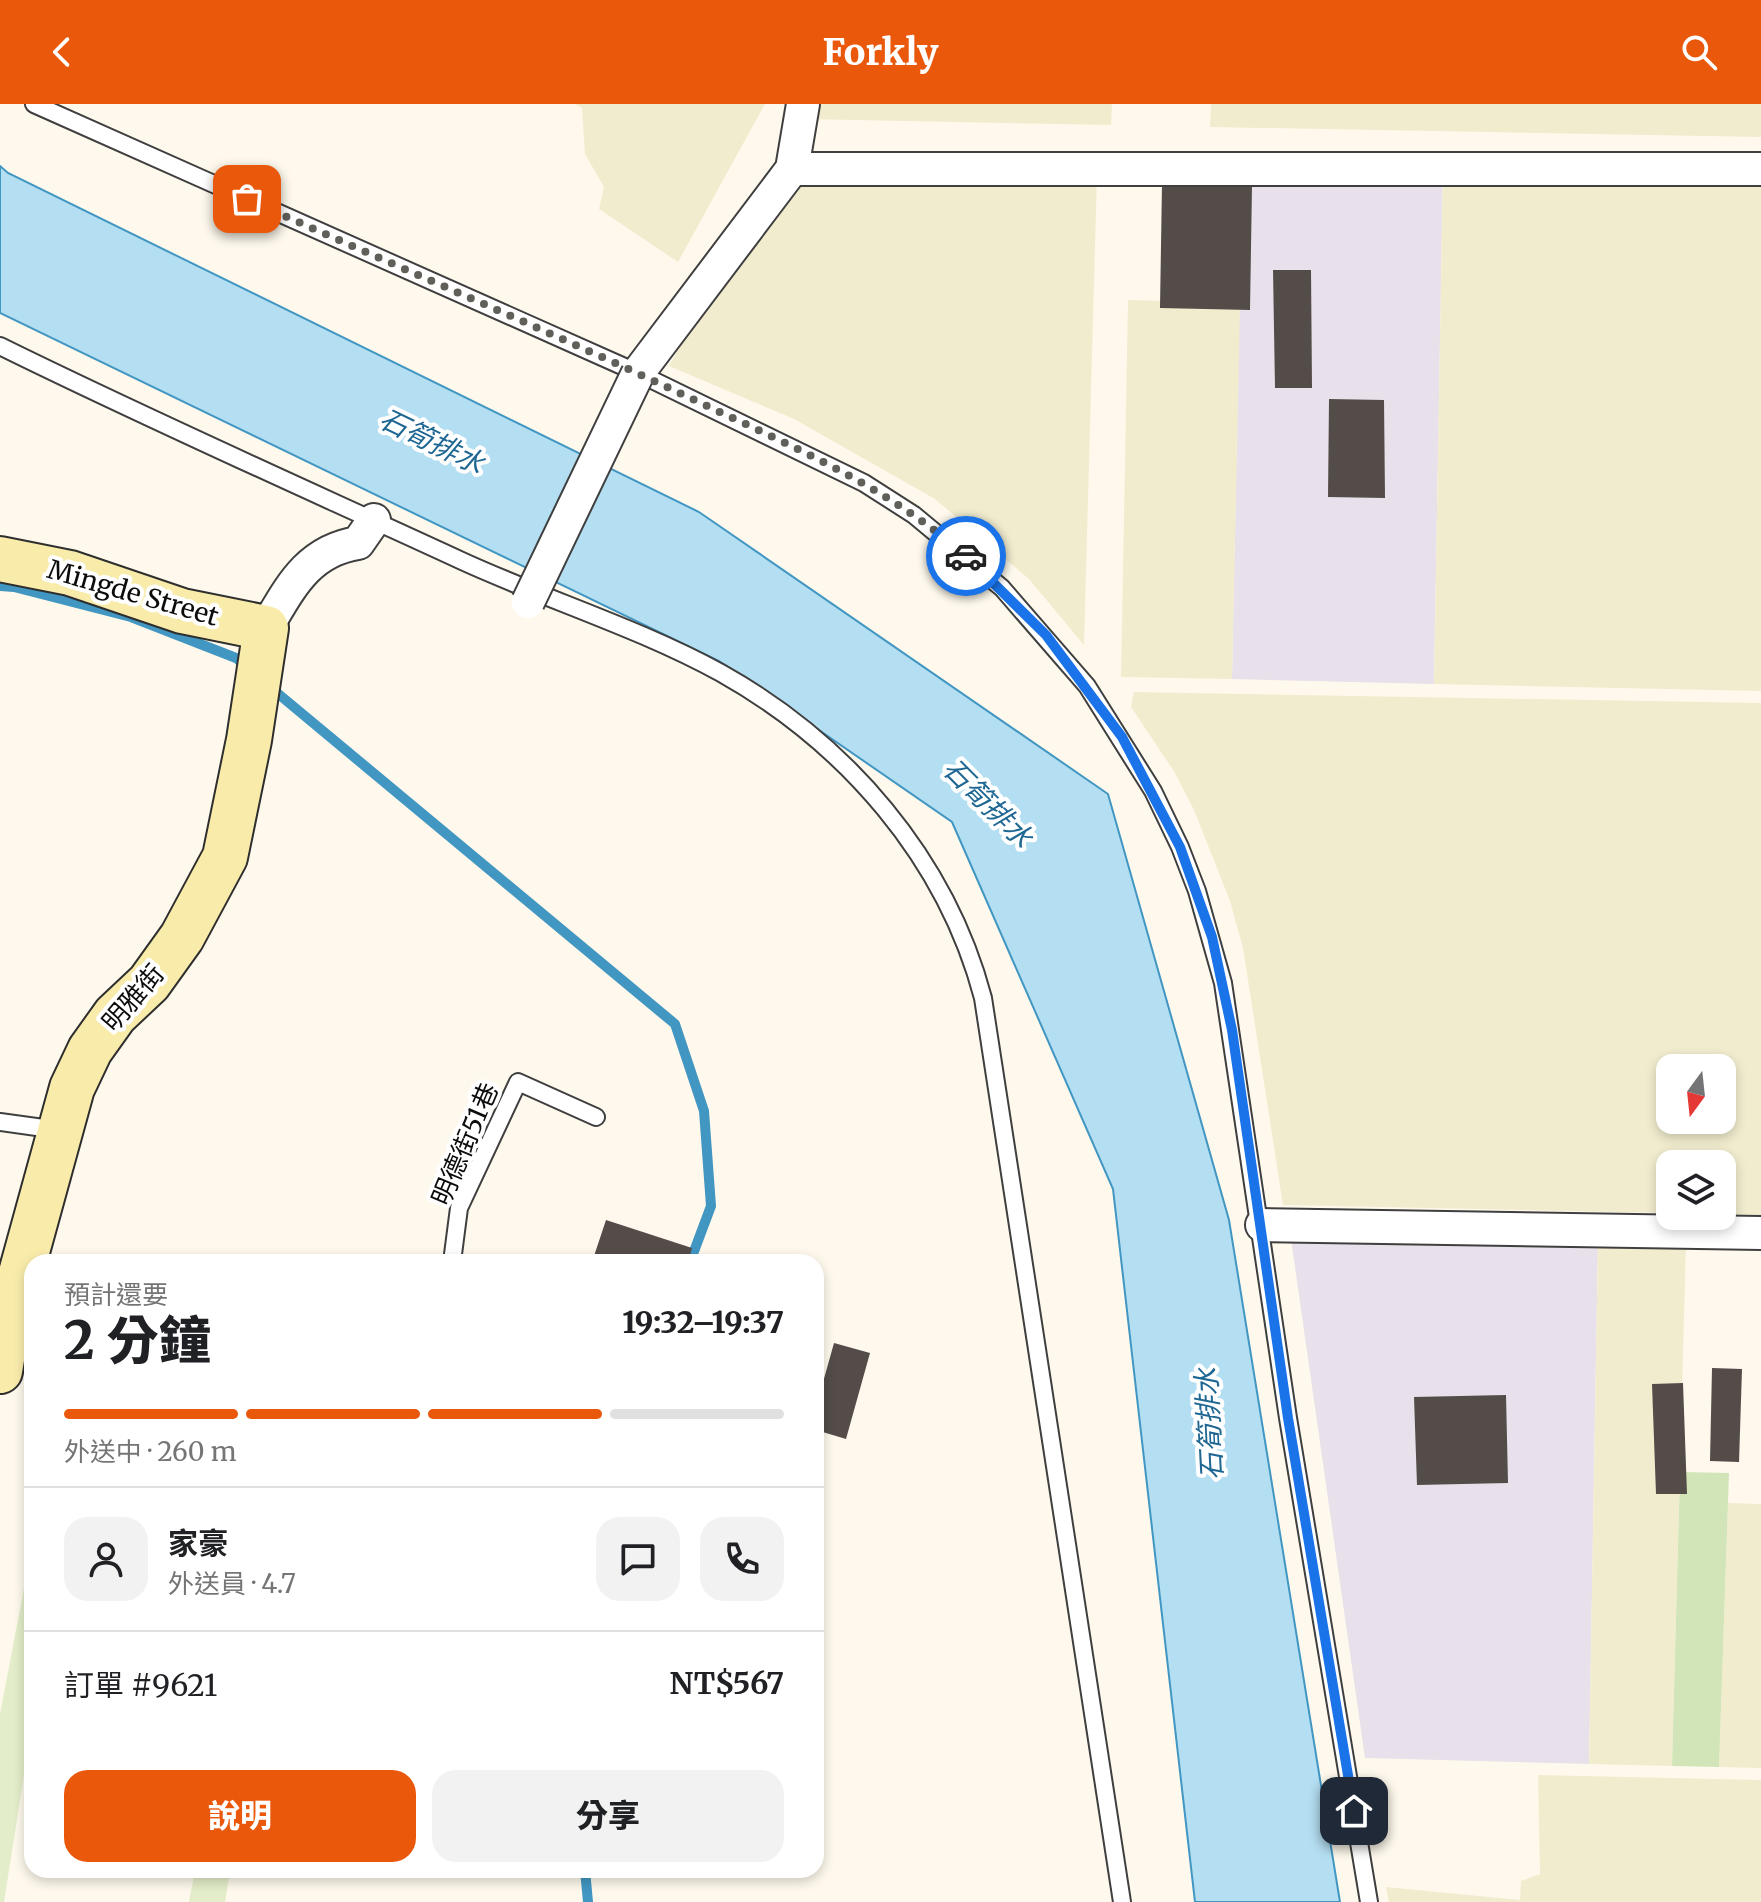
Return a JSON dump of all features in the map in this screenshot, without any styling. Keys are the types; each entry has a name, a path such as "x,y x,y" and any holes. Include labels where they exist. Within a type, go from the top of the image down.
{"street":[{"path":"528,602 638,373 792,169 803,104"},
{"path":"792,169 1761,169"},
{"path":"266,628 303,569 331,549 358,543 374,520"},
{"name":"Mingde Street","path":"0,559 70,573 182,611 266,628"},
{"name":"明雅街","path":"30,1254 59,1131 72,1088 90,1050 115,1015 149,983 182,937 225,857 249,740 266,628"},
{"path":"1262,1225 1761,1233"},
{"name":"明雅街","path":"0,1371 24,1281"}],"lane":[{"path":"34,104 638,373 813,455 914,515 1002,588 1087,686 1153,791 1197,891 1223,983 1262,1225 1288,1418 1369,1902"},
{"path":"0,346 520,588 680,653 758,695 835,755 871,793 928,866 965,937 983,998 1122,1902"},
{"name":"明德街51巷","path":"453,1254 459,1208 518,1082 596,1117"},
{"path":"0,1122 59,1131"}],"shaded area":[{"path":"575,104 765,104 678,262 599,209 604,187 585,154 582,108"},
{"path":"806,104 1112,104 1111,125 804,119"},
{"path":"1211,104 1761,104 1761,137 1210,127"},
{"path":"1242,162 1443,166 1434,684 1232,679"},
{"path":"1443,166 1761,173 1761,691 1434,684"},
{"path":"783,167 1097,175 1084,645 1029,579 935,499 794,419 669,366"},
{"path":"1128,300 1240,303 1232,679 1121,677"},
{"path":"1134,692 1761,703 1761,1215 1736,1214 1736,1150 1656,1150 1656,1213 1283,1205 1243,948 1230,901 1194,810 1175,773 1131,707"},
{"path":"1290,1232 1598,1240 1589,1764 1365,1758"},
{"path":"1598,1240 1686,1243 1672,1766 1589,1764"},
{"path":"1728,1503 1761,1504 1761,1768 1719,1767"},
{"path":"1538,1775 1761,1780 1761,1902 1389,1902 1386,1887 1520,1900 1521,1881 1540,1874"}],"green space":[{"path":"1680,1472 1729,1473 1719,1767 1672,1766"},
{"path":"24,1588 24,1775 4,1902 0,1902 0,1714"},
{"path":"194,1878 229,1878 225,1902 189,1902"}],"water":[{"name":"石筍排水","path":"0,166 8,173 699,512 1108,794 1229,1220 1340,1902 1195,1902 1113,1189 952,822 719,661 0,313"}],"building":[{"path":"1162,184 1252,186 1250,310 1160,308"},
{"path":"1273,270 1311,270 1312,388 1275,388"},
{"path":"1329,399 1384,400 1385,498 1328,497"},
{"path":"606,1220 692,1248 690,1254 595,1254"},
{"path":"834,1343 870,1353 846,1439 824,1432 824,1379"},
{"path":"1712,1368 1742,1369 1739,1462 1710,1461"},
{"path":"1683,1383 1687,1494 1656,1494 1652,1384"},
{"path":"1506,1395 1508,1483 1417,1485 1414,1397"}],"waterway":[{"path":"0,586 131,617 236,658 248,668"},
{"path":"270,687 675,1024 704,1111 711,1206 693,1254"},
{"path":"586,1878 588,1902"}],"way so far":[{"path":"247,199 638,373 813,455 914,515 966,556"}],"route":[{"path":"966,556 1002,588 1046,635 1087,686 1122,737 1180,847 1212,937 1232,1030 1288,1418 1354,1811"}]}
